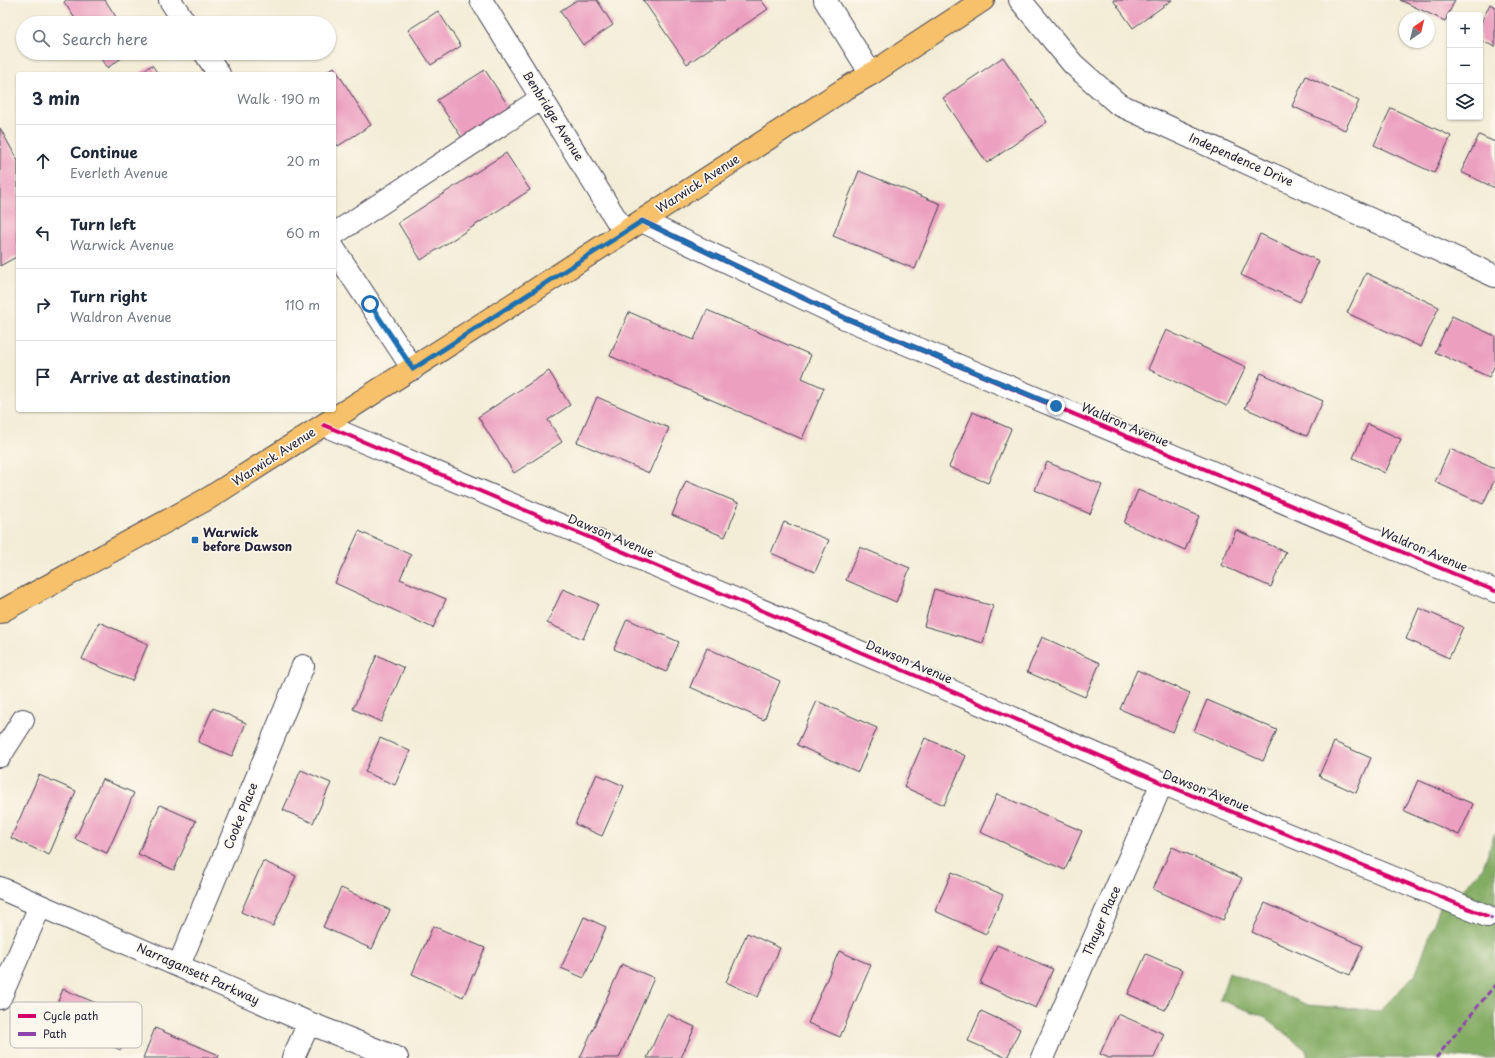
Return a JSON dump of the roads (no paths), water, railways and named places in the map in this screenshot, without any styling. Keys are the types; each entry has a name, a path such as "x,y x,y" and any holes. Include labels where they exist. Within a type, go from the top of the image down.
{"main road":[{"name":"Warwick Avenue","path":"0,612 209,498 413,369 843,90 871,74 983,0"}],"street":[{"path":"170,0 180,16"},
{"name":"Benbridge Avenue","path":"481,0 542,98 633,226"},
{"path":"825,0 871,74"},
{"name":"Independence Drive","path":"1020,0 1073,64 1118,104 1495,276"},
{"path":"210,60 218,72"},
{"path":"336,233 542,98"},
{"name":"Waldron Avenue","path":"633,226 845,318 1495,591"},
{"path":"336,252 413,369"},
{"name":"Dawson Avenue","path":"324,425 919,677 1162,784 1488,916"},
{"name":"Cooke Place","path":"179,965 303,666"},
{"path":"0,756 23,720"},
{"name":"Thayer Place","path":"1042,1058 1162,784"},
{"name":"Narragansett Parkway","path":"0,888 309,1023 397,1058"},
{"path":"0,998 40,906"},
{"path":"293,1058 309,1023"}],"place":[{"name":"Warwick before Dawson","path":"195,540"}]}
